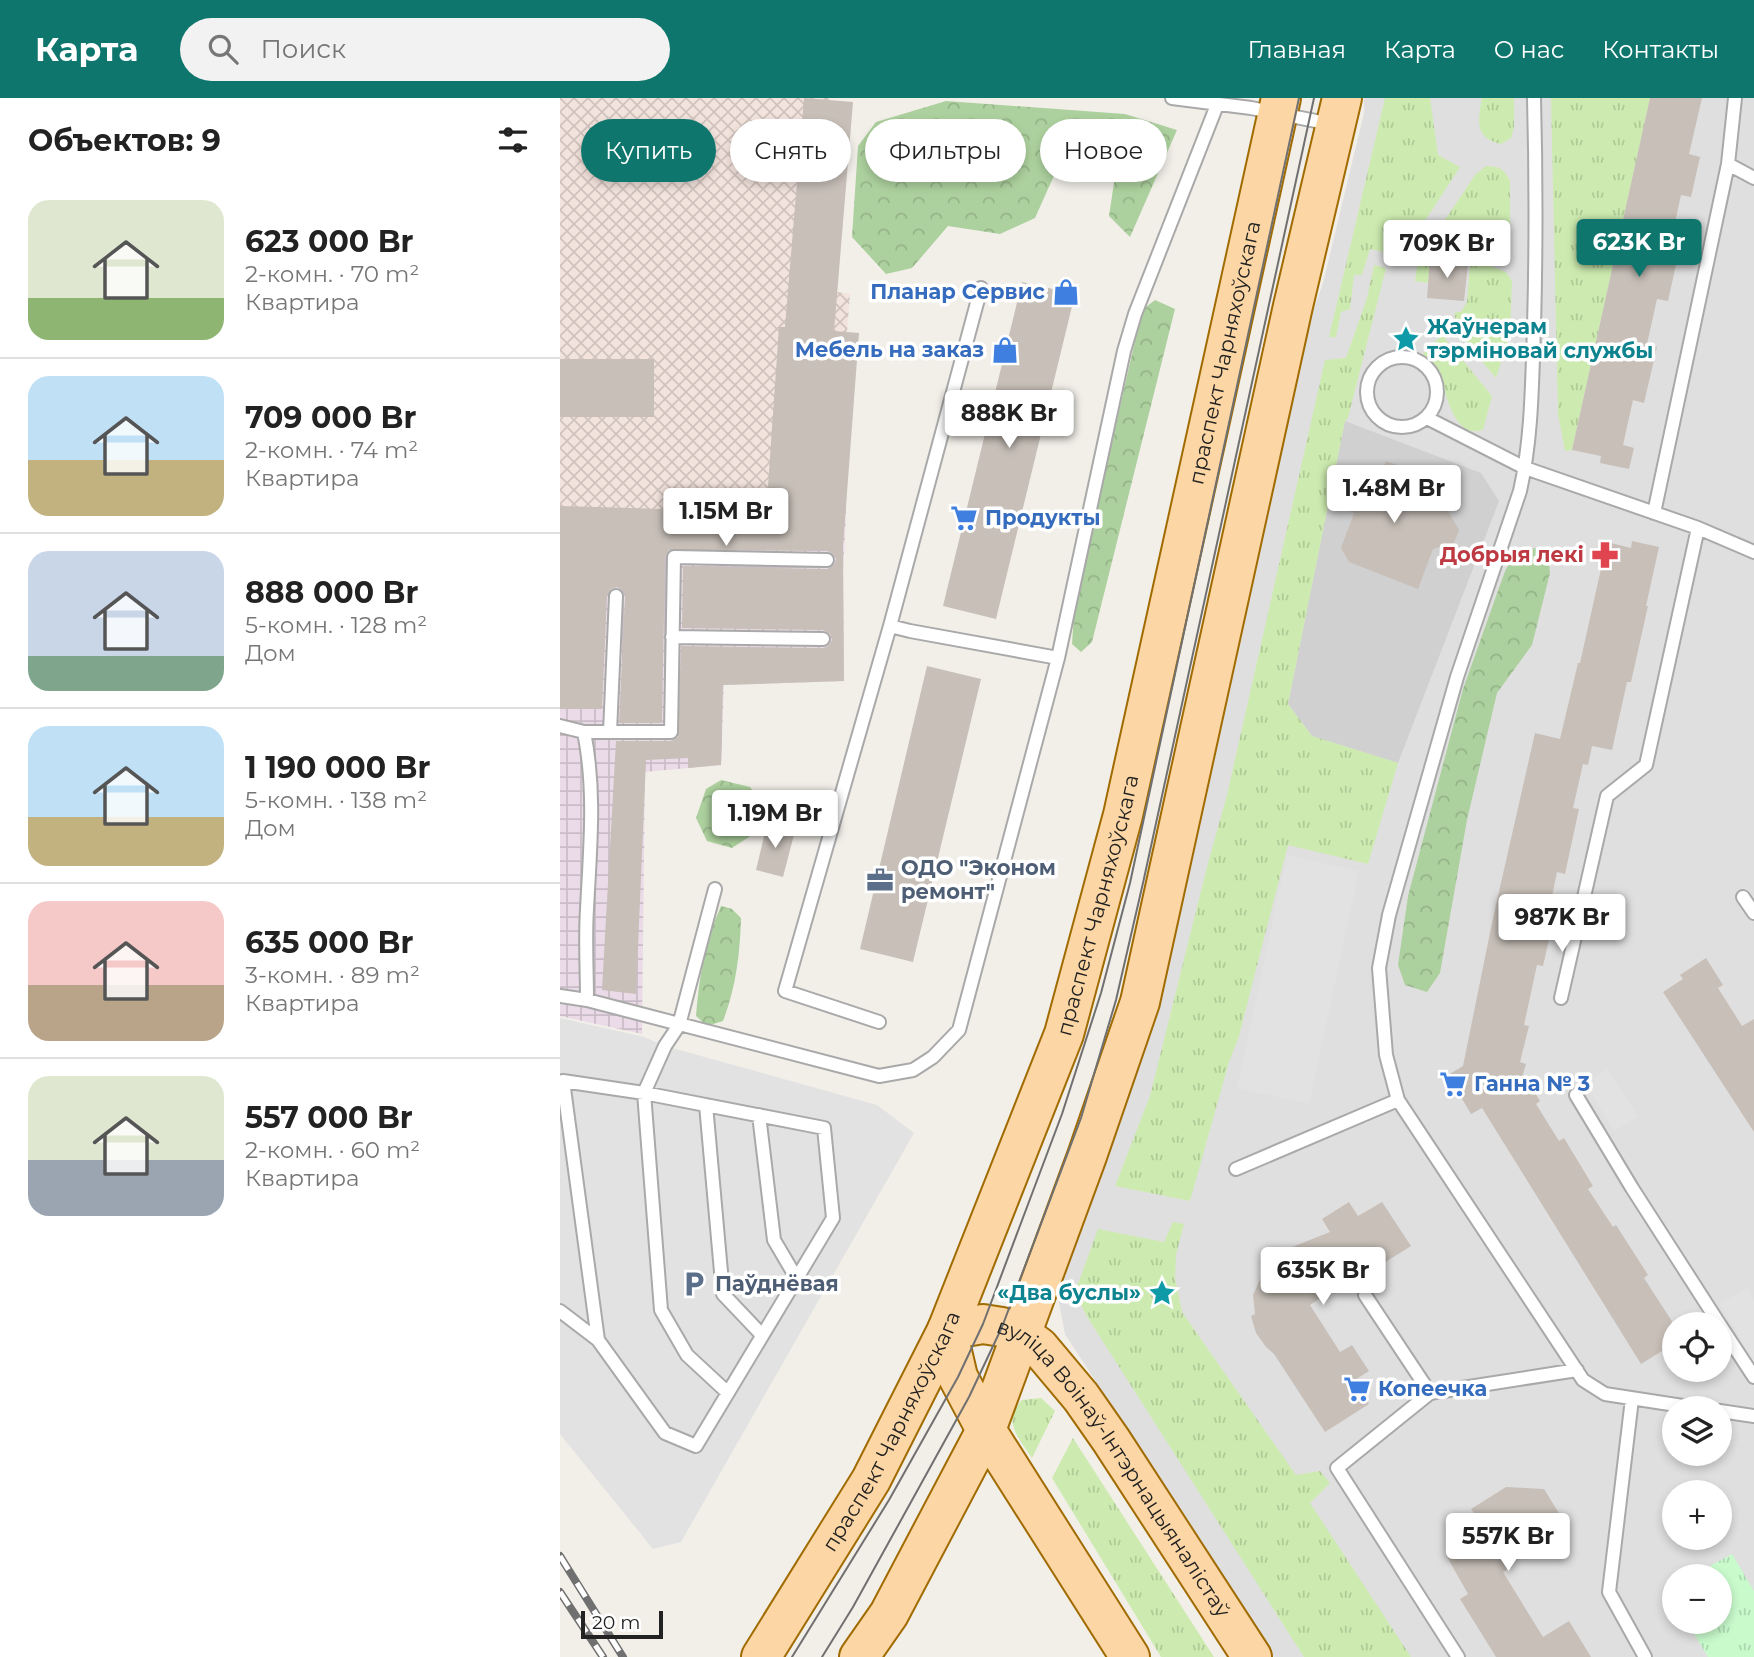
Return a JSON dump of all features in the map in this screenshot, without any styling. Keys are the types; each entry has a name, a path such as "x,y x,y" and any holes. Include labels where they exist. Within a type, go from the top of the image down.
{"main road":[{"name":"праспект Чарняхоўскага","path":"761,1657 871,1480 947,1330 1064,1034 1123,815 1279,106"},
{"path":"859,1657 889,1614 986,1430 1087,1156 1140,1002 1282,355 1340,111"},
{"name":"вуліца Воінаў-Інтэрнацыяналістаў","path":"947,1330 984,1324 1021,1334 1039,1347 1081,1397 1111,1440 1252,1657"},
{"path":"947,1330 958,1377 986,1430 1129,1657"}],"lane":[{"path":"1177,98 1251,108 1279,106 1340,111"},
{"path":"1534,98 1535,264 1532,394 1525,468 1520,491 1457,677 1389,915 1379,968 1386,1055 1398,1100 1583,1380 1605,1394 1662,1403"},
{"path":"1654,513 1728,164 1735,98"},
{"path":"560,996 587,1000 879,1076 913,1070 933,1057 959,1030 1058,658 1121,365 1135,314 1217,105"},
{"path":"1728,164 1754,178"},
{"path":"879,1022 785,991 890,626 981,288"},
{"path":"1402,357 1415,360 1426,367 1436,382 1438,392 1436,404 1427,418 1417,425 1404,428 1392,426 1379,419 1370,406 1367,391 1376,369 1388,360 1402,357"},
{"path":"1427,418 1525,468 1698,528 1754,552"},
{"path":"1561,998 1607,796 1646,765 1698,528"},
{"path":"560,726 584,732 671,732 674,557 827,560"},
{"path":"610,732 617,596"},
{"path":"890,626 910,632 1058,658"},
{"path":"672,637 824,639"},
{"path":"584,732 590,758 593,810 586,913 587,1000"},
{"path":"715,889 679,1025 665,1046 644,1093 661,1310 687,1355 728,1393"},
{"path":"1743,897 1754,913"},
{"path":"560,1311 598,1340 665,1433 696,1446 833,1219 824,1128 644,1093 561,1081 598,1340"},
{"path":"1576,1095 1712,1312"},
{"path":"1236,1169 1398,1100"},
{"path":"706,1105 723,1294 762,1335"},
{"path":"759,1115 774,1240 797,1279"},
{"path":"1366,1295 1430,1393"},
{"path":"1732,1343 1754,1377"},
{"path":"1458,1657 1337,1468 1430,1393 1577,1370"},
{"path":"1632,1399 1609,1592 1645,1657"},
{"path":"1732,1413 1754,1416"}],"shaded area":[{"path":"560,98 830,98 831,119 730,119 730,182 833,182 837,292 850,294 847,332 846,516 665,509 662,588 560,585"},
{"path":"1364,98 1754,98 1754,1657 1274,1657 1065,1334 1056,1287 1300,348 1323,283 1364,113"},
{"path":"1345,421 1481,473 1499,501 1398,763 1312,736 1288,704"},
{"path":"664,509 766,510 846,516 843,573 844,681 724,685 721,765 645,772 642,1034 560,1016 560,585"},
{"path":"1287,855 1359,871 1309,1104 1237,1088"},
{"name":"Паўднёвая","path":"560,1018 644,1037 665,1046 877,1105 914,1133 681,1542 653,1549 560,1434"},
{"path":"1608,1069 1638,1117 1614,1131 1585,1083"},
{"path":"1747,1288 1754,1300 1754,1361 1732,1325 1732,1312 1724,1312 1719,1304"}],"green space":[{"path":"1385,98 1430,98 1438,155 1460,167 1402,256 1370,249 1362,275 1354,275 1350,309 1341,312 1336,337 1329,337"},
{"path":"1482,98 1514,98 1514,127 1511,138 1501,144 1482,133 1479,114"},
{"path":"1551,98 1650,98 1572,450 1565,451 1558,414"},
{"path":"946,101 1125,114 1141,119 1040,119 1040,182 1051,182 1035,218 1000,234 948,226 912,268 886,274 852,237 858,146 865,137 865,182 1026,182 1026,119 886,119"},
{"path":"1167,127 1177,130 1167,153"},
{"path":"1486,166 1501,169 1510,181 1510,243 1505,252 1433,252 1428,283 1415,281 1418,260 1475,175"},
{"path":"1114,182 1154,182 1130,237 1109,216"},
{"path":"1374,265 1386,268 1348,418 1345,421 1288,704 1312,736 1398,763 1368,864 1288,845 1239,1036 1229,1062 1190,1201 1115,1186 1150,1096 1227,795 1325,360 1346,358 1367,298"},
{"path":"1470,265 1490,266 1506,272 1512,281 1510,334 1496,378 1454,328 1455,312 1461,312 1467,302"},
{"path":"1155,300 1175,309 1092,642 1081,652 1072,644 1074,614 1087,552 1142,310"},
{"path":"1442,335 1492,396 1483,430 1472,431 1457,421 1436,372 1421,356"},
{"path":"1533,548 1548,552 1550,573 1532,645 1497,693 1467,820 1440,973 1427,992 1405,985 1398,965 1408,896 1463,689 1505,571 1515,553"},
{"path":"721,780 750,787 764,805 758,831 732,848 707,841 696,818 706,789"},
{"path":"721,906 732,909 741,918 738,957 723,1021 707,1026 696,1016 699,988 707,946"},
{"path":"1173,1222 1184,1224 1176,1255 1175,1278 1182,1312 1296,1475 1320,1471 1330,1483 1310,1503 1411,1657 1304,1657 1086,1315 1075,1292 1098,1229 1164,1242"},
{"path":"1041,1398 1055,1411 1032,1458 1014,1429 1013,1415 1022,1400"},
{"path":"1073,1438 1214,1657 1161,1657 1052,1478"},
{"path":"1732,1554 1754,1591 1754,1657 1708,1657 1694,1634 1732,1634 1732,1564 1714,1564"}],"building":[{"path":"804,98 853,102 851,126 851,119 802,119"},
{"path":"1650,98 1702,98 1689,154 1700,157 1691,197 1681,195 1671,240 1681,242 1668,301 1657,299 1647,344 1657,347 1644,403 1633,400 1623,445 1634,448 1629,469 1600,463 1601,456 1572,450"},
{"path":"797,182 846,182 834,331 859,333 843,546 844,681 723,685 721,765 688,768 688,758 646,760 636,994 602,990 616,741 671,741 678,737 681,646 823,648 832,640 830,634 823,630 682,628 683,566 827,569 834,565 836,559 827,551 669,550 665,557 662,723 619,723 625,596 617,587 611,589 607,596 602,709 560,709 560,506 664,509 664,513 766,515 779,327 785,327"},
{"path":"1430,259 1468,263 1464,301 1427,298"},
{"path":"1022,282 1075,294 996,619 943,606"},
{"path":"560,359 654,359 654,417 560,417"},
{"path":"1386,461 1424,475 1415,499 1448,511 1459,530 1454,543 1433,549 1418,589 1349,562 1341,548 1354,513 1342,508 1356,470 1379,479"},
{"path":"1632,541 1659,547 1648,606 1612,750 1592,746 1588,765 1583,764 1573,808 1579,809 1565,874 1557,872 1547,921 1553,922 1543,966 1537,965 1524,1025 1529,1026 1520,1062 1526,1064 1523,1074 1540,1101 1536,1104 1559,1141 1564,1138 1593,1186 1588,1189 1613,1227 1616,1225 1648,1275 1644,1278 1666,1312 1662,1312 1662,1351 1641,1364 1482,1108 1471,1114 1448,1075 1463,1066 1535,733 1560,739 1607,542 1631,548"},
{"path":"927,666 981,679 913,962 860,949"},
{"path":"767,824 795,831 783,877 756,870"},
{"path":"1706,958 1723,985 1718,988 1742,1026 1754,1019 1754,1132 1663,992 1683,979 1680,975"},
{"path":"1349,1202 1358,1216 1382,1202 1411,1246 1349,1285 1346,1281 1310,1305 1340,1352 1352,1345 1369,1371 1355,1380 1369,1404 1325,1432 1274,1354 1256,1333 1251,1316 1255,1314 1253,1295 1267,1264 1282,1251 1330,1232 1322,1219"},
{"path":"1506,1487 1544,1489 1565,1523 1508,1559 1512,1567 1503,1572 1543,1637 1569,1621 1591,1657 1496,1657 1460,1599 1468,1594 1446,1555 1452,1532 1477,1517 1471,1509"}],"tram line":[{"path":"792,1657 889,1500 958,1377 983,1324 1062,1114 1101,993 1130,883 1299,98"},
{"path":"822,1657 853,1607 969,1397 1002,1327 1081,1118 1116,1000 1143,883 1314,98"}],"railway":[{"path":"560,1556 623,1657"},
{"path":"560,1592 603,1657"}],"place":[{"name":"Планар Сервис","path":"1066,292"},
{"name":"Жаўнерам тэрміновай службы","path":"1406,339"},
{"name":"Мебель на заказ","path":"1005,350"},
{"name":"Продукты","path":"964,518"},
{"name":"Добрыя лекі","path":"1605,555"},
{"name":"ОДО \"Эконом ремонт\"","path":"880,880"},
{"name":"Ганна № 3","path":"1453,1084"},
{"name":"Паўднёвая","path":"694,1284"},
{"name":"«Два буслы»","path":"1162,1293"},
{"name":"Копеечка","path":"1357,1389"}]}
